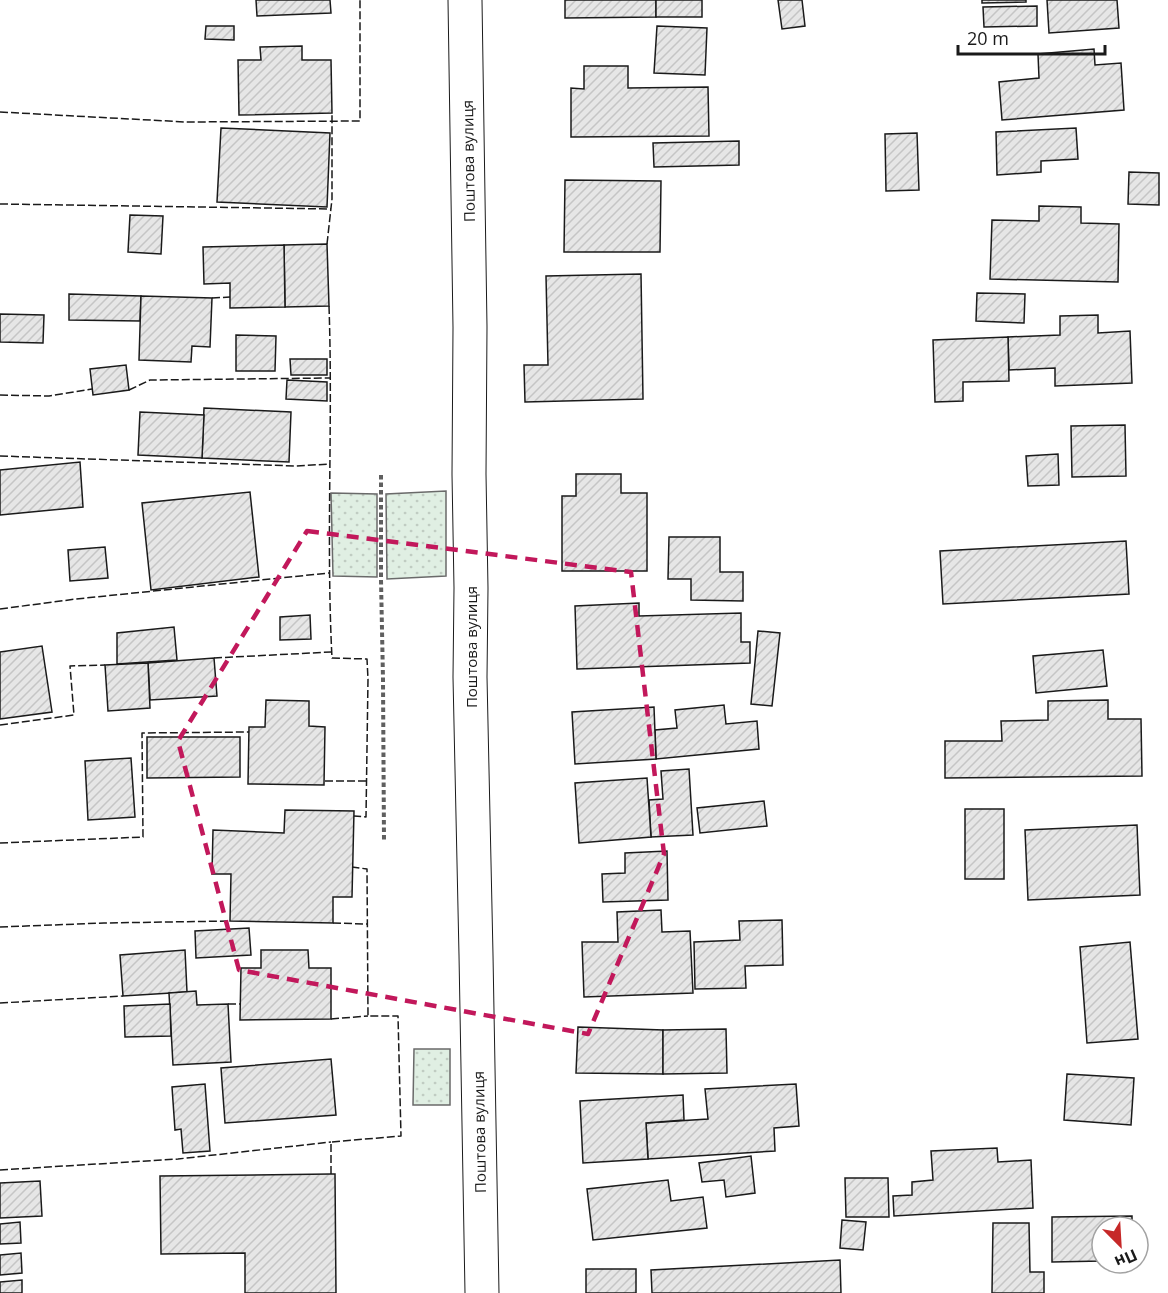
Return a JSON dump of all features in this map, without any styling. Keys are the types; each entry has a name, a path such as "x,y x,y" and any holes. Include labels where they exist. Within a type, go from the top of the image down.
{"street":[{"name":"Поштова вулиця","path":"465,0 470,316 470,677 482,1293"}],"path":[{"path":"381,475 384,841"}],"highlighted area":[{"path":"307,531 631,572 664,854 588,1034 239,970 178,741"}],"green space":[{"path":"446,491 446,576 387,579 386,494"},
{"path":"331,493 377,494 377,577 333,576"},
{"path":"414,1049 450,1049 450,1105 413,1105"}],"building":[{"path":"256,0 330,0 331,13 257,16"},
{"path":"565,0 656,0 656,17 565,18"},
{"path":"656,0 702,0 702,17 656,17"},
{"path":"778,0 802,0 805,26 782,29"},
{"path":"982,0 1026,0 1026,2 982,3"},
{"path":"1047,0 1117,0 1119,28 1049,33"},
{"path":"1037,6 1037,26 984,27 983,7"},
{"path":"206,26 234,26 234,40 205,39"},
{"path":"657,26 707,28 705,75 654,73"},
{"path":"302,46 302,60 331,60 332,113 239,115 238,60 261,60 260,47"},
{"path":"1094,49 1095,65 1121,63 1124,110 1002,120 999,82 1039,78 1038,54"},
{"path":"584,66 628,66 628,88 708,87 709,136 571,137 571,88 584,89"},
{"path":"221,128 330,133 327,207 217,202"},
{"path":"1076,128 1078,159 1041,161 1041,172 997,175 996,132"},
{"path":"917,133 919,190 886,191 885,134"},
{"path":"739,141 739,165 654,167 653,143"},
{"path":"1129,172 1159,173 1159,205 1128,204"},
{"path":"565,180 661,181 660,252 564,252"},
{"path":"1039,206 1081,207 1081,223 1119,224 1118,282 990,279 992,220 1039,221"},
{"path":"130,215 163,216 161,254 128,252"},
{"path":"327,244 329,306 285,307 284,245"},
{"path":"284,245 285,307 230,308 230,283 204,284 203,247"},
{"path":"641,274 643,399 525,402 524,365 548,365 546,276"},
{"path":"977,293 1025,294 1024,323 976,321"},
{"path":"69,294 141,296 140,321 69,320"},
{"path":"141,296 212,298 210,347 192,346 191,362 139,360"},
{"path":"0,314 44,315 43,343 0,342"},
{"path":"1098,315 1098,333 1130,331 1132,383 1055,386 1055,368 1009,370 1008,337 1060,335 1060,316"},
{"path":"236,335 276,336 275,371 236,371"},
{"path":"1008,337 1009,381 963,382 963,401 935,402 933,340"},
{"path":"290,359 327,359 327,375 291,375"},
{"path":"126,365 129,390 93,395 90,369"},
{"path":"287,380 327,382 327,401 286,399"},
{"path":"204,408 291,412 289,462 202,458"},
{"path":"140,412 204,415 202,458 138,455"},
{"path":"1125,425 1126,476 1072,477 1071,426"},
{"path":"1058,454 1059,485 1028,486 1026,456"},
{"path":"80,462 83,507 0,515 0,470"},
{"path":"576,474 621,474 621,493 647,493 647,571 562,571 562,496 576,496"},
{"path":"250,492 259,577 151,590 142,503"},
{"path":"669,537 720,537 720,572 743,572 743,601 691,600 691,579 668,579"},
{"path":"1126,541 1129,594 943,604 940,551"},
{"path":"105,547 108,578 70,581 68,550"},
{"path":"639,603 639,616 741,613 741,642 750,642 750,663 577,669 575,606"},
{"path":"310,615 311,639 280,640 280,617"},
{"path":"174,627 177,660 117,664 117,633"},
{"path":"758,631 780,633 772,706 751,704"},
{"path":"42,646 52,712 0,719 0,652"},
{"path":"1103,650 1107,686 1036,693 1033,656"},
{"path":"214,658 217,696 150,700 148,663"},
{"path":"148,663 150,708 108,711 105,665"},
{"path":"266,700 309,701 309,726 325,727 324,785 248,784 249,727 265,727"},
{"path":"1108,700 1108,719 1141,719 1142,776 945,778 945,741 1002,741 1001,721 1048,720 1048,701"},
{"path":"724,705 726,724 757,721 759,749 656,759 655,730 677,728 675,710"},
{"path":"654,707 656,759 575,764 572,712"},
{"path":"147,737 240,737 240,777 147,778"},
{"path":"131,758 135,817 88,820 85,761"},
{"path":"689,769 693,835 651,837 649,800 663,799 661,771"},
{"path":"647,778 651,837 579,843 575,783"},
{"path":"764,801 767,826 700,833 697,808"},
{"path":"965,809 1004,809 1004,879 965,879"},
{"path":"285,810 354,811 352,897 333,897 333,923 230,921 231,874 212,874 213,830 284,833"},
{"path":"1137,825 1140,895 1028,900 1025,830"},
{"path":"667,851 668,900 603,902 602,874 625,873 625,853"},
{"path":"661,910 662,932 690,931 693,993 584,997 582,942 618,942 617,912"},
{"path":"782,920 783,965 745,966 746,988 695,989 694,942 740,940 739,921"},
{"path":"249,928 251,955 196,958 195,931"},
{"path":"1130,942 1138,1039 1087,1043 1080,947"},
{"path":"185,950 187,992 123,996 120,955"},
{"path":"261,950 308,950 309,968 331,968 331,1019 240,1020 241,968 261,968"},
{"path":"196,991 197,1005 228,1004 231,1062 173,1065 169,993"},
{"path":"170,1004 171,1036 125,1037 124,1006"},
{"path":"578,1027 663,1030 663,1074 576,1073"},
{"path":"726,1029 727,1073 663,1074 663,1030"},
{"path":"331,1059 336,1115 225,1123 221,1068"},
{"path":"1067,1074 1134,1078 1131,1125 1064,1120"},
{"path":"205,1084 210,1151 183,1153 181,1129 175,1130 172,1087"},
{"path":"796,1084 799,1126 774,1128 775,1151 648,1159 646,1123 708,1119 705,1089"},
{"path":"683,1095 684,1120 646,1123 648,1159 583,1163 580,1101"},
{"path":"997,1148 998,1162 1031,1160 1033,1208 894,1216 893,1196 912,1195 912,1182 933,1180 931,1151"},
{"path":"751,1156 755,1193 726,1197 724,1180 702,1182 699,1163"},
{"path":"335,1174 336,1293 245,1293 245,1253 161,1254 160,1176"},
{"path":"845,1178 888,1178 889,1217 846,1217"},
{"path":"668,1180 671,1201 703,1197 707,1228 593,1240 587,1189"},
{"path":"40,1181 42,1216 0,1218 0,1183"},
{"path":"1052,1217 1090,1217 1090,1261 1052,1262"},
{"path":"842,1220 866,1222 863,1250 840,1248"},
{"path":"20,1222 21,1243 0,1244 0,1224"},
{"path":"993,1223 1029,1223 1030,1272 1044,1272 1044,1293 992,1293"},
{"path":"21,1253 22,1273 0,1275 0,1255"},
{"path":"840,1260 841,1293 652,1293 651,1270"},
{"path":"586,1269 636,1269 636,1293 586,1293"},
{"path":"22,1280 22,1293 0,1293 0,1282"}],"fence":[{"path":"0,112 186,122 360,121 360,0"},
{"path":"327,244 332,199 332,113"},
{"path":"0,204 331,209"},
{"path":"212,298 230,297"},
{"path":"329,306 332,658 367,659 368,679 366,817 354,816"},
{"path":"129,390 150,380 330,378"},
{"path":"0,395 49,396 92,389"},
{"path":"0,456 295,466 330,464"},
{"path":"0,609 329,573"},
{"path":"214,658 331,652"},
{"path":"0,725 74,715 70,666 105,665"},
{"path":"0,843 143,837 142,733 249,732"},
{"path":"325,781 367,781"},
{"path":"331,1174 331,1142 401,1136 398,1016 368,1016 367,869 352,867"},
{"path":"0,927 230,921"},
{"path":"333,923 367,924"},
{"path":"0,1003 123,996"},
{"path":"228,1004 241,1004"},
{"path":"331,1019 368,1016"},
{"path":"0,1170 178,1159 331,1142"}]}
